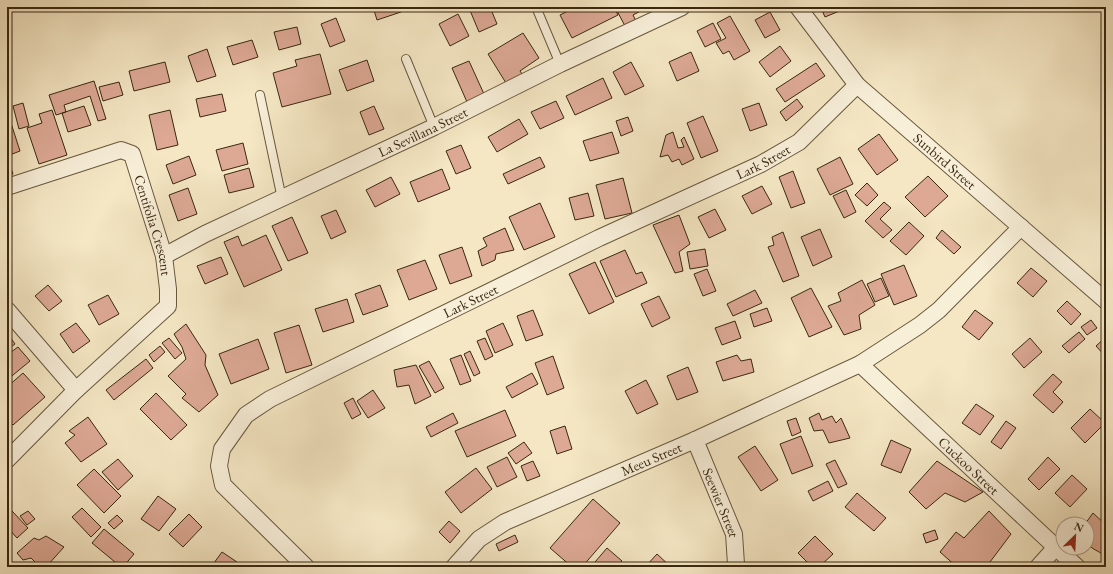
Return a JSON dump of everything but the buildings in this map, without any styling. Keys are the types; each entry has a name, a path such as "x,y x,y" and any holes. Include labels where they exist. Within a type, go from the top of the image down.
{"street":[{"name":"La Sevillana Street","path":"164,256 205,234 434,127 560,64 682,7"},
{"name":"Sunbird Street","path":"798,7 858,85 1106,301"},
{"name":"Lark Street","path":"306,567 223,485 219,466 222,449 246,415 270,399 599,238 761,164 799,142 858,85"},
{"name":"Centifolia Crescent","path":"7,187 121,150 132,154 164,256 168,289 168,306 76,390 7,460"},
{"name":"Meeu Street","path":"454,567 479,539 505,522 695,440 860,364 920,325 939,310 1021,227"},
{"path":"7,310 76,390"},
{"name":"Cuckoo Street","path":"860,364 1055,546"},
{"name":"Seewier Street","path":"695,440 734,534 736,564 734,567"},
{"path":"1038,567 1055,548"},
{"name":"Cuckoo Street","path":"1065,556 1077,567"}],"lane":[{"path":"536,7 560,64"},
{"path":"406,59 434,127"},
{"path":"260,95 282,199"}]}
